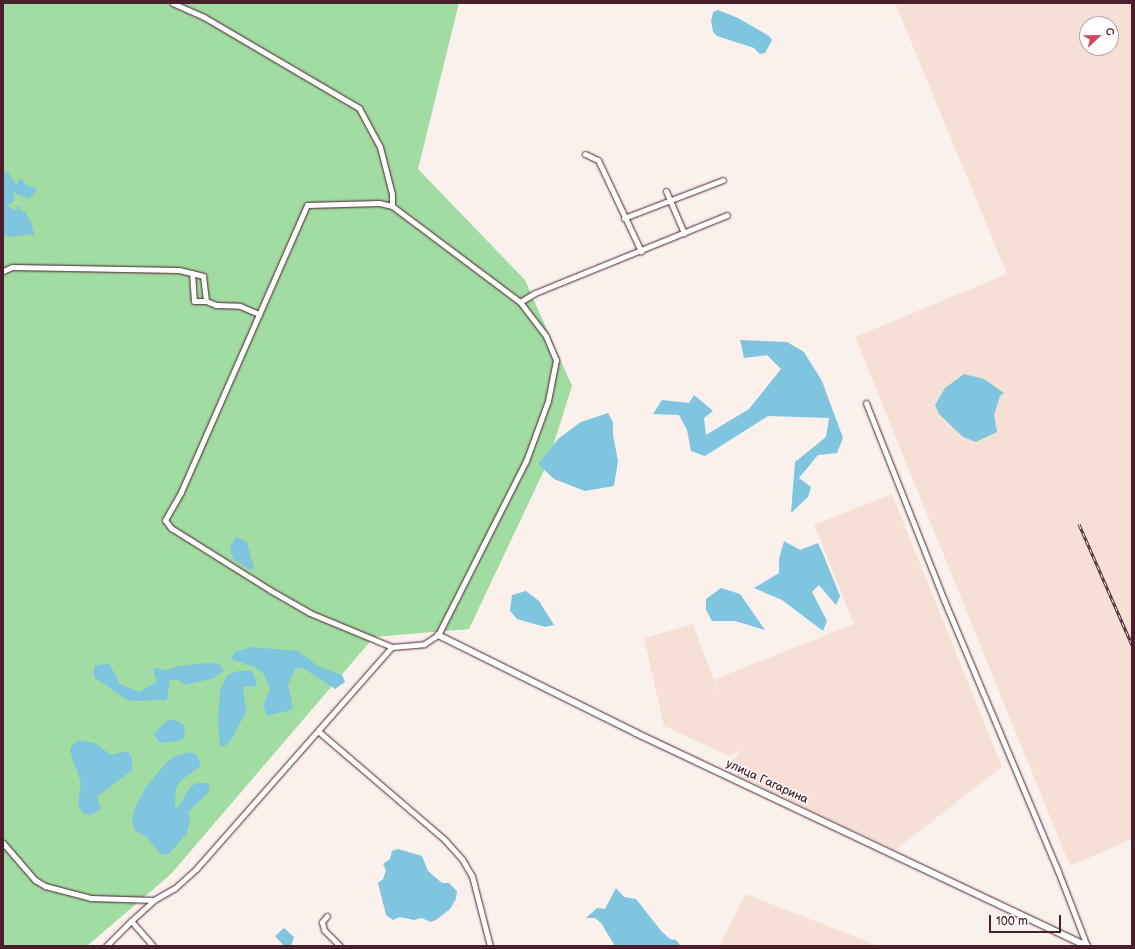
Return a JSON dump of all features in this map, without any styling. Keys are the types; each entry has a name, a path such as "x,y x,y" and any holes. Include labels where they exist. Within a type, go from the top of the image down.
{"street":[{"path":"173,3 204,17 359,108 380,147 392,194 392,206"},
{"path":"585,154 598,160 624,218 641,251"},
{"path":"624,218 723,180"},
{"path":"666,191 684,233"},
{"path":"379,203 392,206 520,302 546,336 555,356 555,369 548,401 526,461 438,635 424,644 392,647 310,613 270,590 171,528 165,520 181,492 307,205 379,203"},
{"path":"520,302 535,293 727,215"},
{"path":"3,271 12,267 179,270 203,276 206,301"},
{"path":"192,273 194,301 206,301 216,305 240,306 259,314"},
{"path":"866,404 944,600 1058,871 1087,946"},
{"name":"улица Гагарина","path":"438,635 636,733 1087,946"},
{"path":"106,946 154,900 175,888 196,869 392,647"},
{"path":"318,731 444,839 462,859 472,876 490,946"},
{"path":"3,844 35,880 45,886 91,898 154,900"},
{"path":"327,916 322,922 324,930 340,946"},
{"path":"131,921 153,946"}],"shaded area":[{"path":"895,3 1132,3 1132,839 1070,866 855,337 1007,274"},
{"path":"892,494 1002,767 895,850 738,776 732,760 737,757 739,750 728,756 664,726 644,638 693,624 720,696 715,679 854,624 814,525"},
{"path":"746,894 879,946 719,946"}],"green space":[{"path":"3,3 459,3 418,169 525,280 572,386 548,462 469,629 374,637 171,874 87,946 3,946"}],"water":[{"path":"718,10 738,18 769,36 772,40 765,53 760,54 754,48 717,36 713,32 711,21 713,12"},
{"path":"7,171 16,185 21,178 27,186 36,188 36,192 28,199 13,192 15,200 7,206 17,211 17,206 21,207 19,209 25,212 31,222 35,238 29,234 12,237 3,235 3,173"},
{"path":"740,340 787,342 804,352 822,381 843,438 837,453 818,455 799,478 811,487 808,497 791,513 795,462 826,437 829,418 768,416 705,456 691,451 687,430 679,415 653,414 662,400 689,403 694,395 713,411 704,418 706,435 749,409 781,369 767,355 744,358"},
{"path":"964,374 984,379 1004,393 1000,396 994,415 997,432 976,442 963,437 939,414 935,405 945,388"},
{"path":"608,413 613,422 613,435 618,461 614,486 585,491 554,479 538,464 559,438 581,422"},
{"path":"236,537 247,542 254,568 250,570 233,559 230,547"},
{"path":"784,541 800,550 818,543 823,554 840,596 836,605 819,585 812,592 827,621 823,631 782,600 754,588 779,573 779,559"},
{"path":"721,588 740,594 765,630 735,621 712,621 706,610 706,599"},
{"path":"526,591 539,601 554,625 545,627 517,619 510,611 512,595"},
{"path":"251,647 298,651 318,666 342,675 345,682 335,689 303,668 295,669 288,685 293,707 291,710 267,716 263,705 270,690 264,674 254,667 231,659 235,652"},
{"path":"109,663 120,684 139,692 157,682 153,670 155,668 167,670 179,666 207,663 219,664 224,671 214,678 185,685 178,680 170,680 167,700 133,701 125,699 94,677 94,666"},
{"path":"238,671 252,671 257,682 255,686 243,687 246,712 230,742 223,747 220,745 218,724 220,691 227,675"},
{"path":"173,719 184,725 185,737 178,741 160,743 154,734 165,722"},
{"path":"78,740 95,743 111,755 128,751 132,758 132,770 97,797 101,809 91,815 83,813 78,805 81,783 70,751 72,745"},
{"path":"189,752 197,755 201,766 180,781 176,788 175,806 178,808 190,787 197,783 209,783 209,792 188,812 190,821 187,833 170,853 162,855 146,837 135,831 132,819 134,810 145,788 166,763 173,757"},
{"path":"398,849 422,856 428,871 442,883 449,883 457,891 456,899 450,909 436,920 430,922 422,918 414,920 400,917 393,920 386,915 378,883 383,879 386,870 383,864 390,859 392,851"},
{"path":"616,888 624,897 636,899 662,932 670,939 676,940 681,946 615,946 601,923 595,918 586,918 597,908 605,909"},
{"path":"284,928 294,937 291,946 284,946 275,936"}],"railway":[{"path":"1079,524 1132,645"}]}
